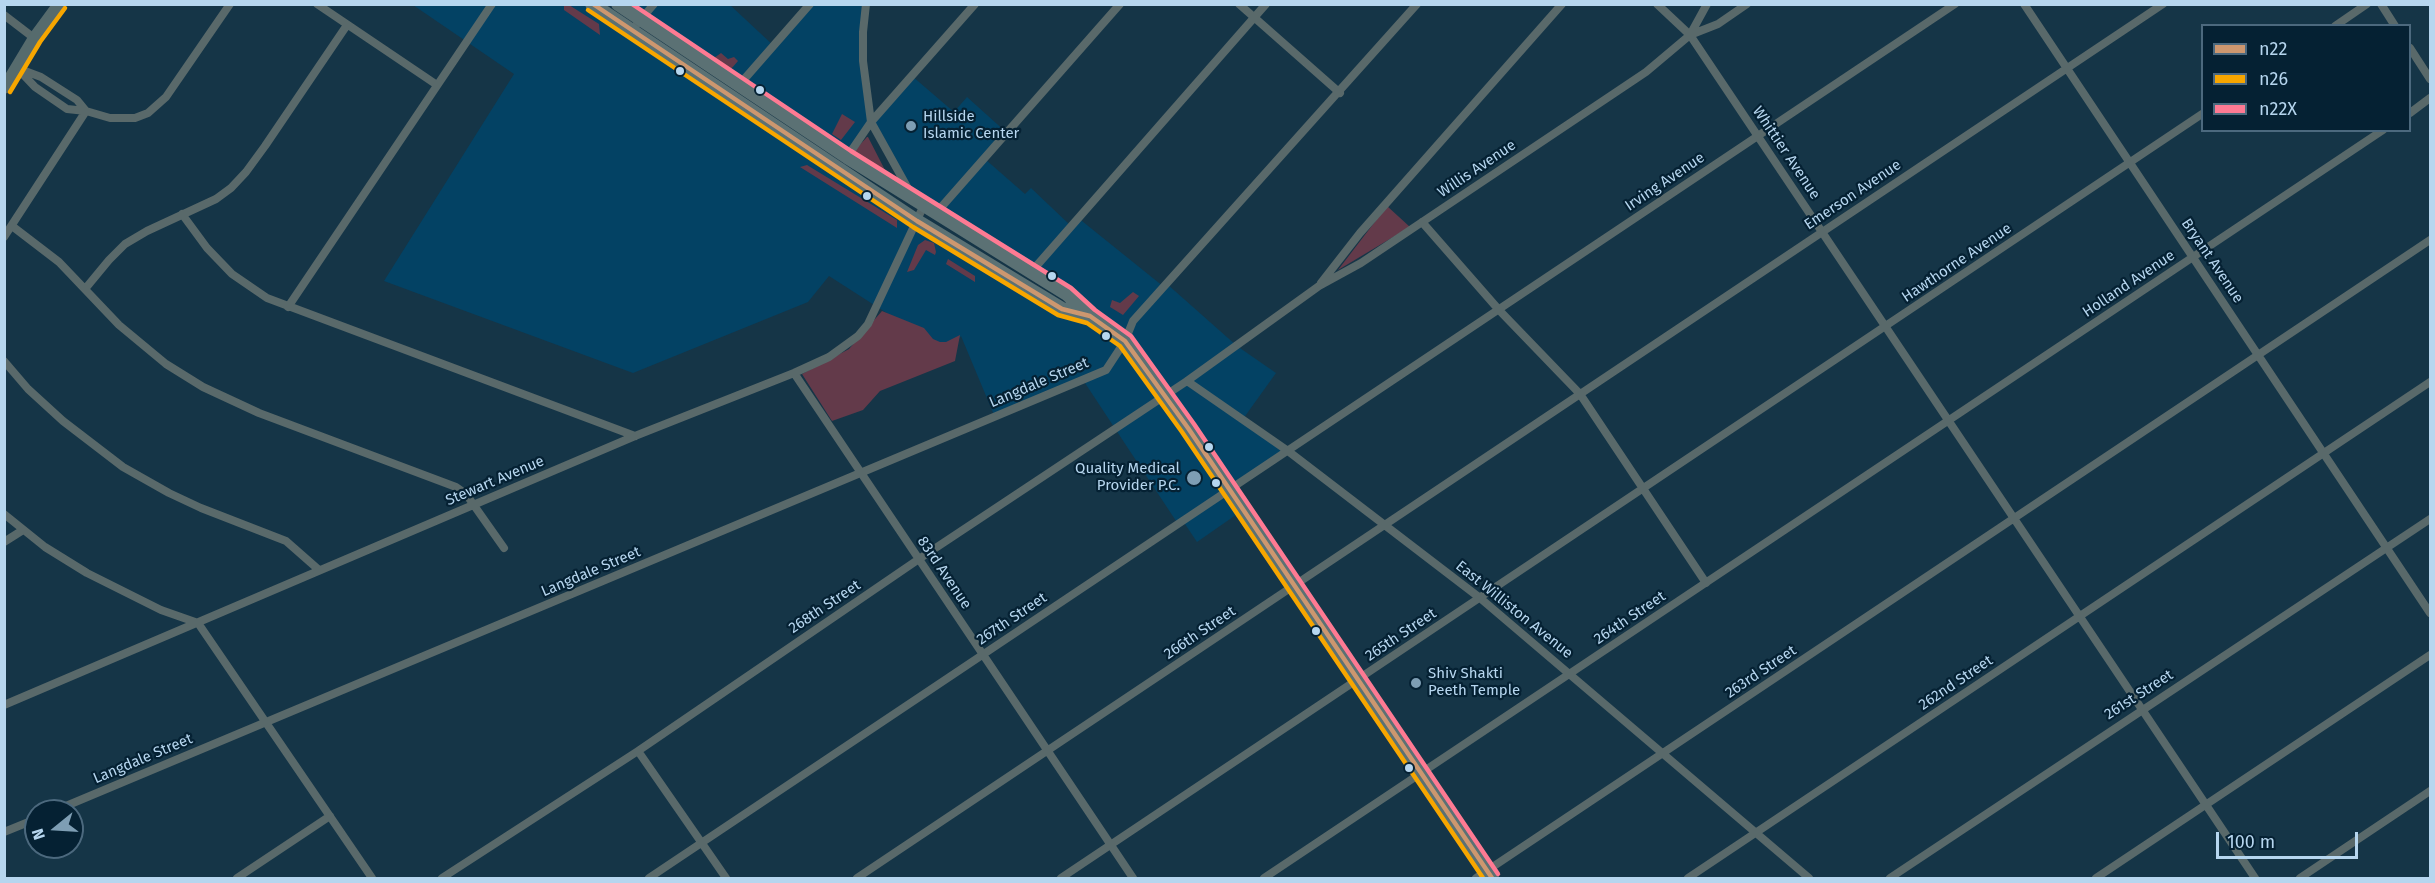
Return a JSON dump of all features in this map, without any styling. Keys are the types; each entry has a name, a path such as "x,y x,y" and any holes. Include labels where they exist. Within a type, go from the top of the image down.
{"main road":[{"path":"4,88 34,38 59,4"},
{"path":"592,4 740,84 847,157 1067,294 1090,316 1125,340 1165,394 1358,679 1485,876"},
{"path":"618,4 636,26 917,221 1062,309 1090,316"}],"street":[{"path":"17,68 41,77 77,100 86,111 119,119 135,118 156,108 166,97 230,4"},
{"path":"316,4 437,85"},
{"path":"288,307 492,4"},
{"path":"636,26 654,4"},
{"path":"740,84 810,4"},
{"path":"867,4 862,32 863,61 871,122 904,183 920,202"},
{"path":"847,157 871,122 975,4"},
{"path":"937,212 1120,4"},
{"path":"1239,4 1340,93"},
{"path":"1032,271 1266,4"},
{"name":"Langdale Street","path":"83,799 1106,370 1134,321 1340,93 1417,4"},
{"path":"1319,286 1360,233 1562,4"},
{"name":"Whittier Avenue","path":"1657,4 1690,35 2255,879"},
{"path":"1690,35 1707,4"},
{"name":"Willis Avenue","path":"1222,356 1319,286 1361,263 1646,72 1690,35 1718,24 1747,4"},
{"name":"Irving Avenue","path":"1390,383 1955,4"},
{"name":"Bryant Avenue","path":"2024,4 2325,452 2430,613"},
{"name":"Emerson Avenue","path":"1558,409 2163,4"},
{"path":"2338,24 2367,4"},
{"path":"2381,4 2394,24"},
{"path":"4,15 34,38"},
{"path":"85,289 126,244 147,231 216,199 246,172 347,25"},
{"path":"2411,51 2430,79"},
{"path":"2411,111 2430,99"},
{"path":"4,237 86,111"},
{"name":"Hawthorne Avenue","path":"1726,434 2201,115"},
{"name":"Holland Avenue","path":"1891,459 2380,132"},
{"name":"Stewart Avenue","path":"4,705 635,436 794,373 843,348 868,324 917,221 920,202"},
{"path":"182,214 207,248 232,274 267,298 635,436"},
{"path":"1422,222 1499,310 1580,394 1706,583"},
{"path":"12,226 59,262 143,346 166,364 203,387 259,413 456,487 466,494 504,548"},
{"name":"263rd Street","path":"1485,876 1662,754 2430,240"},
{"name":"268th Street","path":"442,879 638,751 1222,356"},
{"path":"4,361 28,388 63,421 123,467 190,503 286,541 320,570"},
{"name":"83rd Avenue","path":"794,373 1132,879"},
{"name":"East Williston Avenue","path":"1187,381 1288,451 1480,598 1809,879"},
{"name":"262nd Street","path":"1688,879 2430,382"},
{"name":"267th Street","path":"649,879 1390,383"},
{"name":"266th Street","path":"857,879 1558,409"},
{"name":"265th Street","path":"1061,879 1726,434"},
{"name":"264th Street","path":"1264,879 1891,459"},
{"path":"4,514 45,547 108,584 161,610 198,622 372,879"},
{"name":"261st Street","path":"1890,879 2430,519"},
{"path":"4,542 23,530"},
{"path":"2096,879 2430,655"},
{"path":"638,751 726,879"},
{"path":"2300,879 2430,791"},
{"path":"237,879 330,816"},
{"path":"4,832 24,824"}],"shaded area":[{"path":"592,4 1062,309 1089,315 915,199 872,122 847,157 618,5 730,5 774,46 810,5 866,5 863,32 871,121 912,76 954,112 967,97 1007,133 985,159 1025,194 1031,188 1070,225 1077,217 1164,287 1167,284 1237,346 1276,373 1243,419 1288,451 1230,490 1243,510 1197,542 1183,521 1178,524 1083,380 994,415 961,336 949,353 829,276 808,302 633,373 384,281 514,74 413,5"},
{"path":"564,5 569,5 599,24 600,35 564,10"},
{"path":"721,53 728,59 734,57 738,61 731,69 714,58"},
{"path":"842,114 855,122 841,140 832,134"},
{"path":"867,137 886,172 856,153 856,149"},
{"path":"807,165 897,220 897,228 800,167"},
{"path":"1387,206 1410,227 1338,270"},
{"path":"925,240 934,243 935,255 926,250 914,270 907,272 918,245"},
{"path":"948,259 975,276 975,282 946,264"},
{"path":"1133,292 1139,296 1123,315 1110,307 1112,300 1120,303"},
{"path":"882,311 924,328 933,339 940,342 946,342 960,335 955,361 880,391 863,410 832,421 802,374 849,349"}],"transit line":[{"name":"n22","path":"593,4 917,221 1062,309 1090,316 1125,341 1188,428 1492,878"},
{"name":"n22X","path":"632,4 851,151 1071,288 1095,310 1131,336 1194,424 1498,874"},
{"name":"n26","path":"10,92 40,42 65,8"},
{"name":"n26","path":"588,10 913,227 1058,315 1087,323 1120,346 1182,432 1483,878"}],"place":[{"name":"Hillside Islamic Center","path":"911,126"},
{"name":"Quality Medical Provider P.C.","path":"1194,478"},
{"name":"Shiv Shakti Peeth Temple","path":"1416,683"}]}
